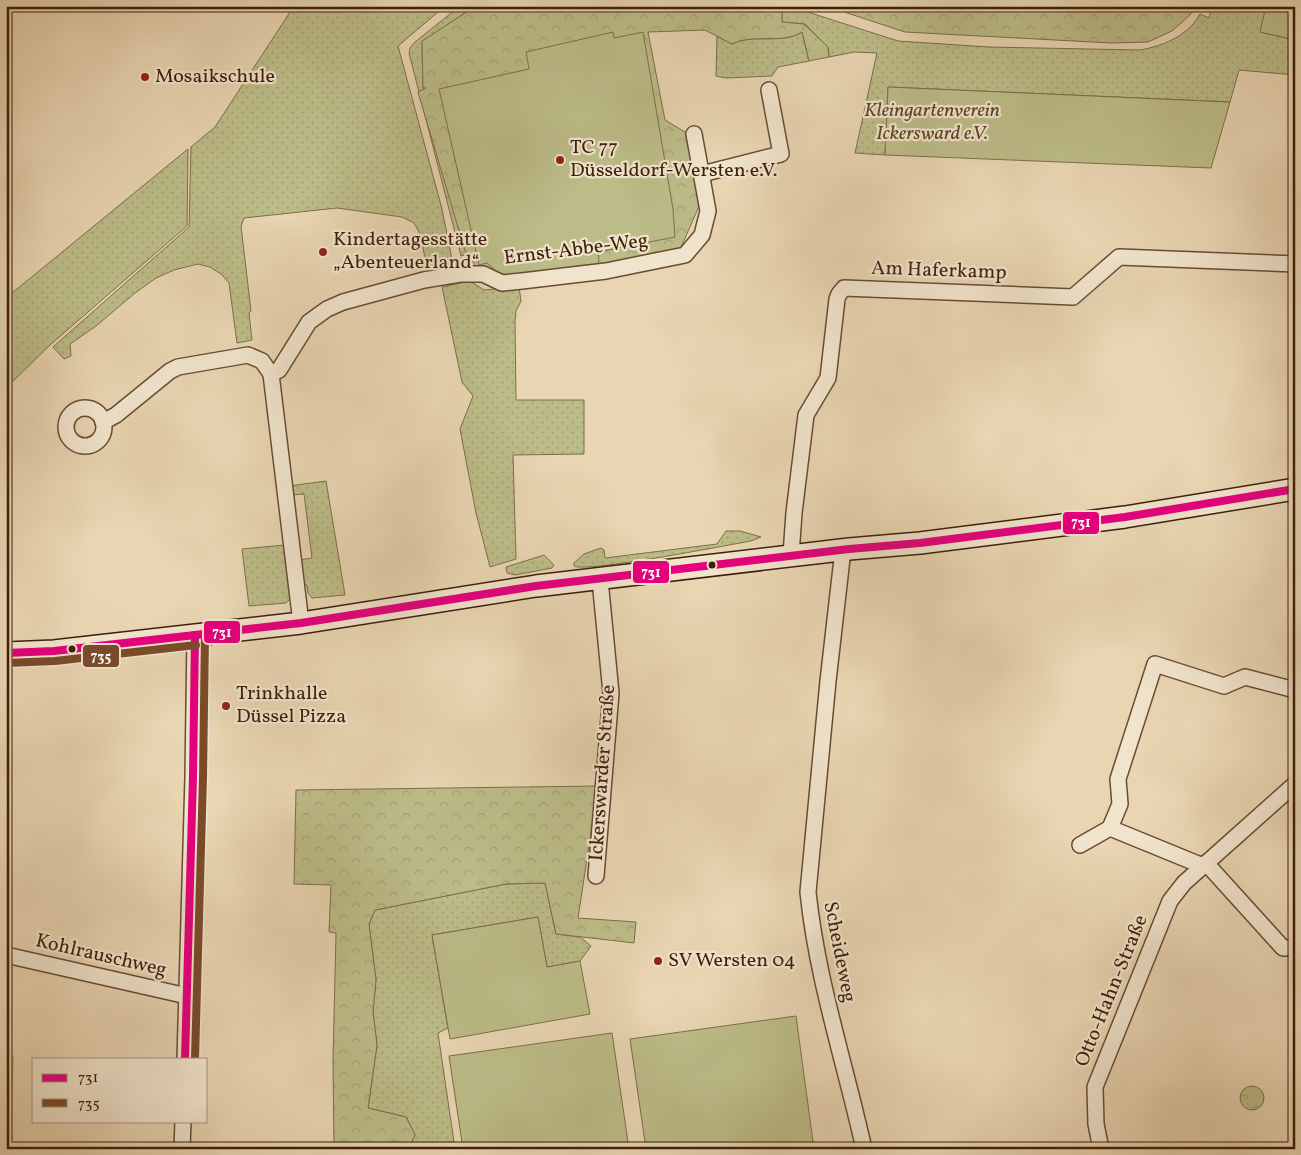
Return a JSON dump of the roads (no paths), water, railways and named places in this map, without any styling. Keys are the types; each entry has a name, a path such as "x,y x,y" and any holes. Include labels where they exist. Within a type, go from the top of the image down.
{"main road":[{"path":"6,653 54,651 301,622 536,586 600,580 791,555 920,543 1125,517 1295,489"}],"street":[{"path":"702,174 781,154 769,90"},
{"name":"Ernst-Abbe-Weg","path":"271,374 279,370 309,322 327,309 343,302 424,280 460,274 483,274 502,282 522,281 606,271 685,255 702,235 708,211 694,134"},
{"name":"Am Haferkamp","path":"791,555 806,415 828,378 838,294 844,288 1073,297 1119,257 1295,264"},
{"path":"103,422 116,415 170,371 178,367 248,355 262,361 271,374 301,622"},
{"name":"Scheideweg","path":"843,550 828,681 808,892 822,983 855,1106 864,1149"},
{"name":"Ickerswarder Straße","path":"596,876 611,693 600,580"},
{"path":"185,1058 195,635"},
{"path":"1080,845 1110,828 1120,804 1118,779 1155,664 1224,686 1245,677 1295,690"},
{"name":"Otto-Hahn-Straße","path":"1101,1149 1096,1124 1096,1087 1170,901 1184,883 1295,784"},
{"path":"1110,828 1205,865 1283,948 1293,950"},
{"name":"Kohlrauschweg","path":"6,955 187,996"},
{"path":"182,1149 183,1122"}],"place":[{"name":"Mosaikschule","path":"145,77"},
{"name":"TC 77 Düsseldorf-Wersten e.V.","path":"560,160"},
{"name":"Kindertagesstätte „Abenteuerland“","path":"323,252"},
{"name":"Trinkhalle Düssel Pizza","path":"226,706"},
{"name":"SV Wersten 04","path":"658,961"}],"park label":[{"name":"Kleingartenverein Ickersward e.V.","path":"932,122"}]}
